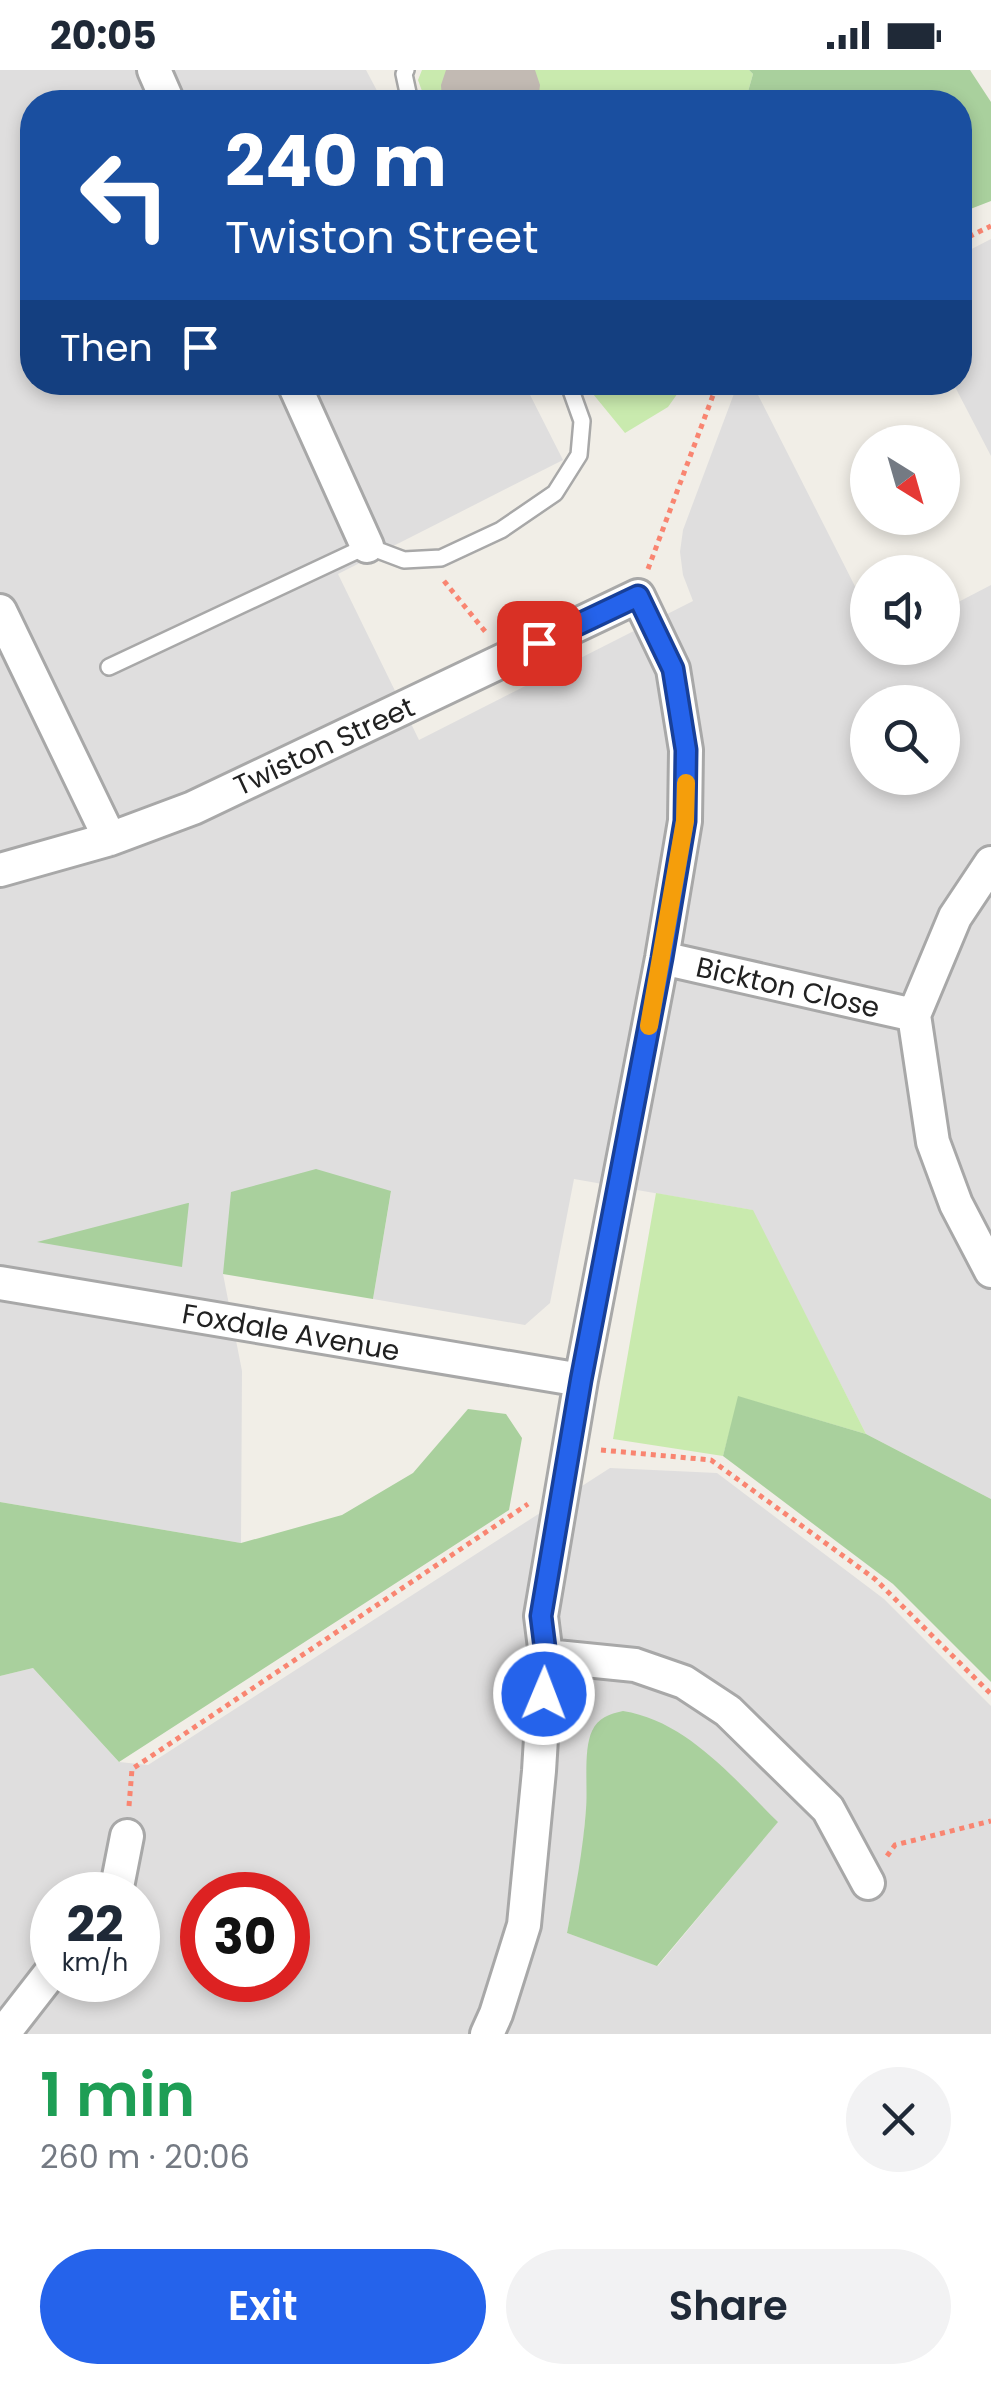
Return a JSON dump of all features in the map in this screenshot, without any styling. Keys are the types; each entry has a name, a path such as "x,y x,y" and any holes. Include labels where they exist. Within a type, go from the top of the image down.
{"street":[{"path":"299,395 366,546"},
{"path":"487,2034 524,1925 546,1656 541,1616 685,821 686,750 673,669 638,596"},
{"name":"Twiston Street","path":"0,870 110,839 193,808 638,596"},
{"path":"0,611 110,839"},
{"name":"Bickton Close","path":"991,863 955,916 914,1016 933,1142 956,1204 991,1270"},
{"name":"Bickton Close","path":"662,958 914,1016"},
{"name":"Foxdale Avenue","path":"0,1283 581,1380"},
{"path":"546,1656 635,1665 684,1682 728,1711 828,1809 868,1883"},
{"path":"120,1872 128,1836"},
{"path":"4,2034 30,2000"}],"lane":[{"path":"110,668 366,546 404,560 441,558 501,530 555,493 579,454 582,420 573,395"}],"path":[{"path":"638,596 713,395"},
{"path":"428,559 506,659"},
{"path":"569,1446 711,1460 875,1579 991,1694"},
{"path":"128,1836 132,1769 564,1480"},
{"path":"868,1883 895,1844 991,1820"}],"shaded area":[{"path":"0,70 366,70 377,90 20,90 20,395 530,395 563,460 338,574 419,740 693,601 683,575 683,530 734,395 758,395 850,576 850,665 960,665 960,601 991,585 991,1499 866,1434 752,1210 574,1179 550,1303 525,1325 373,1299 391,1192 223,1274 242,1371 241,1543 0,1502"},
{"path":"991,239 991,456 959,395 972,395 972,249"},
{"path":"610,1468 717,1473 884,1599 991,1706 991,2034 0,2034 0,1676 33,1668 119,1762 148,1765","holes":["586,1810 777,1822 658,1966 567,1933 581,1865"]}],"green space":[{"path":"422,70 749,70 753,74 748,90 422,90 418,80"},
{"path":"749,70 970,70 991,102 991,201 972,208 972,90 748,90 753,74"},
{"path":"594,395 676,395 668,407 625,433"},
{"path":"316,1169 391,1191 373,1299 223,1274 231,1192"},
{"path":"656,1193 753,1210 866,1434 739,1397 723,1456 613,1439"},
{"path":"188,1203 182,1267 37,1242"},
{"path":"738,1396 866,1434 991,1499 991,1682 893,1584 723,1456"},
{"path":"468,1409 506,1414 522,1438 509,1510 119,1762 33,1668 0,1676 0,1502 241,1543 342,1515 413,1473"},
{"path":"623,1711 646,1717 689,1739 778,1822 657,1966 567,1933 583,1840 589,1739 601,1720"}],"building":[{"path":"446,70 535,70 540,85 539,90 441,90"}],"slow traffic":[{"path":"649,1026 685,821 686,783"}],"route":[{"path":"539,643 638,596 673,669 686,750 685,821 668,924 581,1380 541,1616 546,1656 544,1694"}]}
